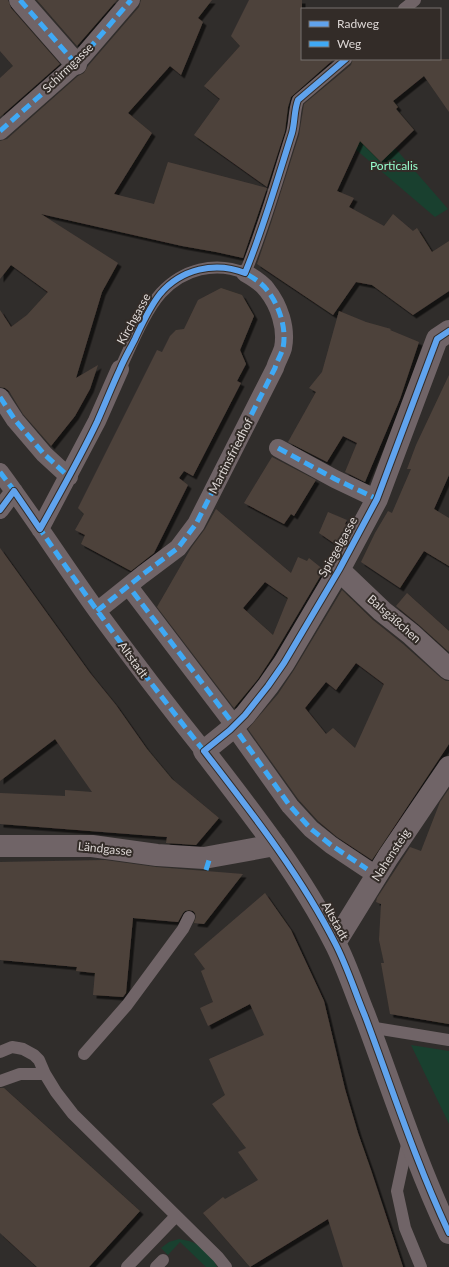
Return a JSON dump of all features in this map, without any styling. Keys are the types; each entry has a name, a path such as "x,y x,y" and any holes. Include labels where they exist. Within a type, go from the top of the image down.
{"street":[{"path":"20,0 76,64"},
{"name":"Schirmgasse","path":"0,131 76,64 131,0"},
{"name":"Martinsfriedhof","path":"97,611 178,548 196,524 275,368 283,347 284,328 282,318 273,298 266,288 245,273"},
{"name":"Spiegelgasse","path":"204,751 230,730 268,686 284,663 339,570 377,499 445,339"},
{"name":"Kirchgasse","path":"40,529 97,421 120,369"},
{"path":"0,397 15,420 44,454 68,477"},
{"path":"278,448 335,479 377,499"},
{"name":"Altstadt","path":"0,472 97,611 157,692 275,845 309,897 336,943 439,1213 449,1233"},
{"path":"0,510 14,491"},
{"name":"Balsgäßchen","path":"339,570 382,611 416,638 449,668"},
{"path":"132,592 235,727 290,806 311,829 331,845 367,868"},
{"name":"Nahensteig","path":"336,943 388,858 449,767"},
{"name":"Ländgasse","path":"0,846 92,846 208,864 275,845"}],"lane":[{"path":"405,8 415,0"},
{"path":"245,273 275,187 292,132 298,100 345,60"},
{"name":"Kirchgasse","path":"120,369 149,310 161,294 174,281 192,271 214,267 229,268 245,273"},
{"path":"84,1054 127,1005 183,929 189,917"},
{"path":"369,1027 449,1040"},
{"path":"0,1052 12,1047 23,1049 40,1060 45,1074 56,1092 73,1114 218,1257 226,1267"},
{"path":"2,1085 12,1077 20,1074 45,1074"},
{"path":"407,1129 396,1191 405,1228 421,1267"},
{"path":"127,1267 176,1216"}],"green space":[{"name":"Porticalis","path":"360,141 381,162 395,148 448,209 435,217 354,148"},
{"path":"411,1045 449,1051 449,1124"},
{"path":"179,1239 188,1241 202,1248 217,1267 206,1267 180,1242 168,1255 161,1248 169,1242"}],"building":[{"path":"0,0 8,0 11,8 60,64 0,117 0,78 13,66 0,51"},
{"path":"37,0 117,0 77,46"},
{"path":"141,0 212,0 198,18 203,22 181,75 170,66 128,113 152,133 114,194 154,204 168,162 267,188 243,258 182,246 41,214 118,263 102,292 76,378 98,365 90,389 75,416 51,446 23,414 9,391 0,387 0,310 11,327 27,315 48,292 11,265 0,279 0,141 7,139 78,76 84,73 88,66 139,7"},
{"path":"249,0 302,0 301,60 333,60 291,97 288,107 285,131 267,187 194,135 220,99 204,86 240,46 231,36"},
{"path":"449,59 449,112 424,76 393,101 398,107 396,109 414,130 381,162 360,141 337,191 354,198 349,207 384,226 393,214 413,231 417,228 432,252 449,241 449,291 413,315 372,285 356,282 333,315 257,264 299,135 304,104 351,65 353,60"},
{"path":"221,288 242,295 254,316 240,350 246,364 237,381 241,383 193,476 184,471 179,478 188,485 154,553 131,571 81,544 85,535 75,530 84,514 78,508 157,350 162,352 170,336 176,330 184,329 198,300"},
{"path":"339,311 366,322 391,329 390,330 419,342 400,399 365,482 345,472 357,443 343,436 327,462 288,442 316,392 309,388 322,372"},
{"path":"449,375 449,475 434,509 449,518 449,566 424,551 400,588 361,562 388,511 392,513 411,469 407,469 416,445"},
{"path":"272,457 316,480 294,516 291,514 284,524 244,503"},
{"path":"216,509 291,573 298,557 307,561 309,558 324,570 258,679 234,708 157,607 191,548 205,529","holes":["265,582 288,598 273,635 243,608"]},
{"path":"328,512 347,520 345,524 348,526 338,546 319,533"},
{"path":"0,548 147,749 172,779 219,818 196,845 166,843 167,837 0,824 0,793 65,796 65,790 92,792 55,739 0,781"},
{"path":"342,590 373,620 403,644 441,678 449,681 449,744 372,860 337,837 318,821 298,799 248,729 278,694","holes":["356,663 384,684 355,748 333,728 326,734 305,708 326,682 336,690"]},
{"path":"407,593 449,631 449,652 396,606"},
{"path":"449,789 449,1024 390,1014 381,963 384,963 379,940 381,904 376,902 377,898 410,847 421,851 440,802"},
{"path":"105,860 156,867 243,874 204,924 194,923 196,917 195,913 189,910 183,913 178,922 133,918 126,993 123,997 93,995 95,973 76,971 77,967 0,960 0,862"},
{"path":"265,893 291,930 324,1001 345,1089 358,1133 403,1267 343,1267 328,1219 250,1267 203,1213 223,1197 225,1199 258,1180 238,1152 246,1148 212,1104 225,1095 209,1059 264,1035 250,1004 208,1026 200,1008 213,1002 201,971 205,969 194,954"},
{"path":"0,1088 4,1088 140,1211 89,1267 37,1267 0,1233"}],"marked path":[{"path":"20,0 76,64"},
{"path":"0,131 76,64 131,0"},
{"path":"97,611 178,548 196,524 275,368 283,348 284,340 281,317 275,303 265,287 245,273"},
{"path":"0,397 15,420 44,454 69,477"},
{"path":"278,448 335,479 377,499"},
{"path":"0,472 16,493"},
{"path":"38,526 119,640 204,751"},
{"path":"133,592 231,721"},
{"path":"239,734 290,806 311,829 331,845 367,869"},
{"path":"206,870 210,857"}],"cycle path":[{"path":"0,510 14,491 40,529 70,476 97,422 123,362 146,316 156,299 168,285 188,273 210,268 234,269 245,273 264,221 292,133 298,100 345,60"},
{"path":"449,331 437,339 377,499 339,570 284,663 268,686 245,715 230,730 204,751 257,820 291,868 335,943 365,1016 415,1153 449,1233"}]}
